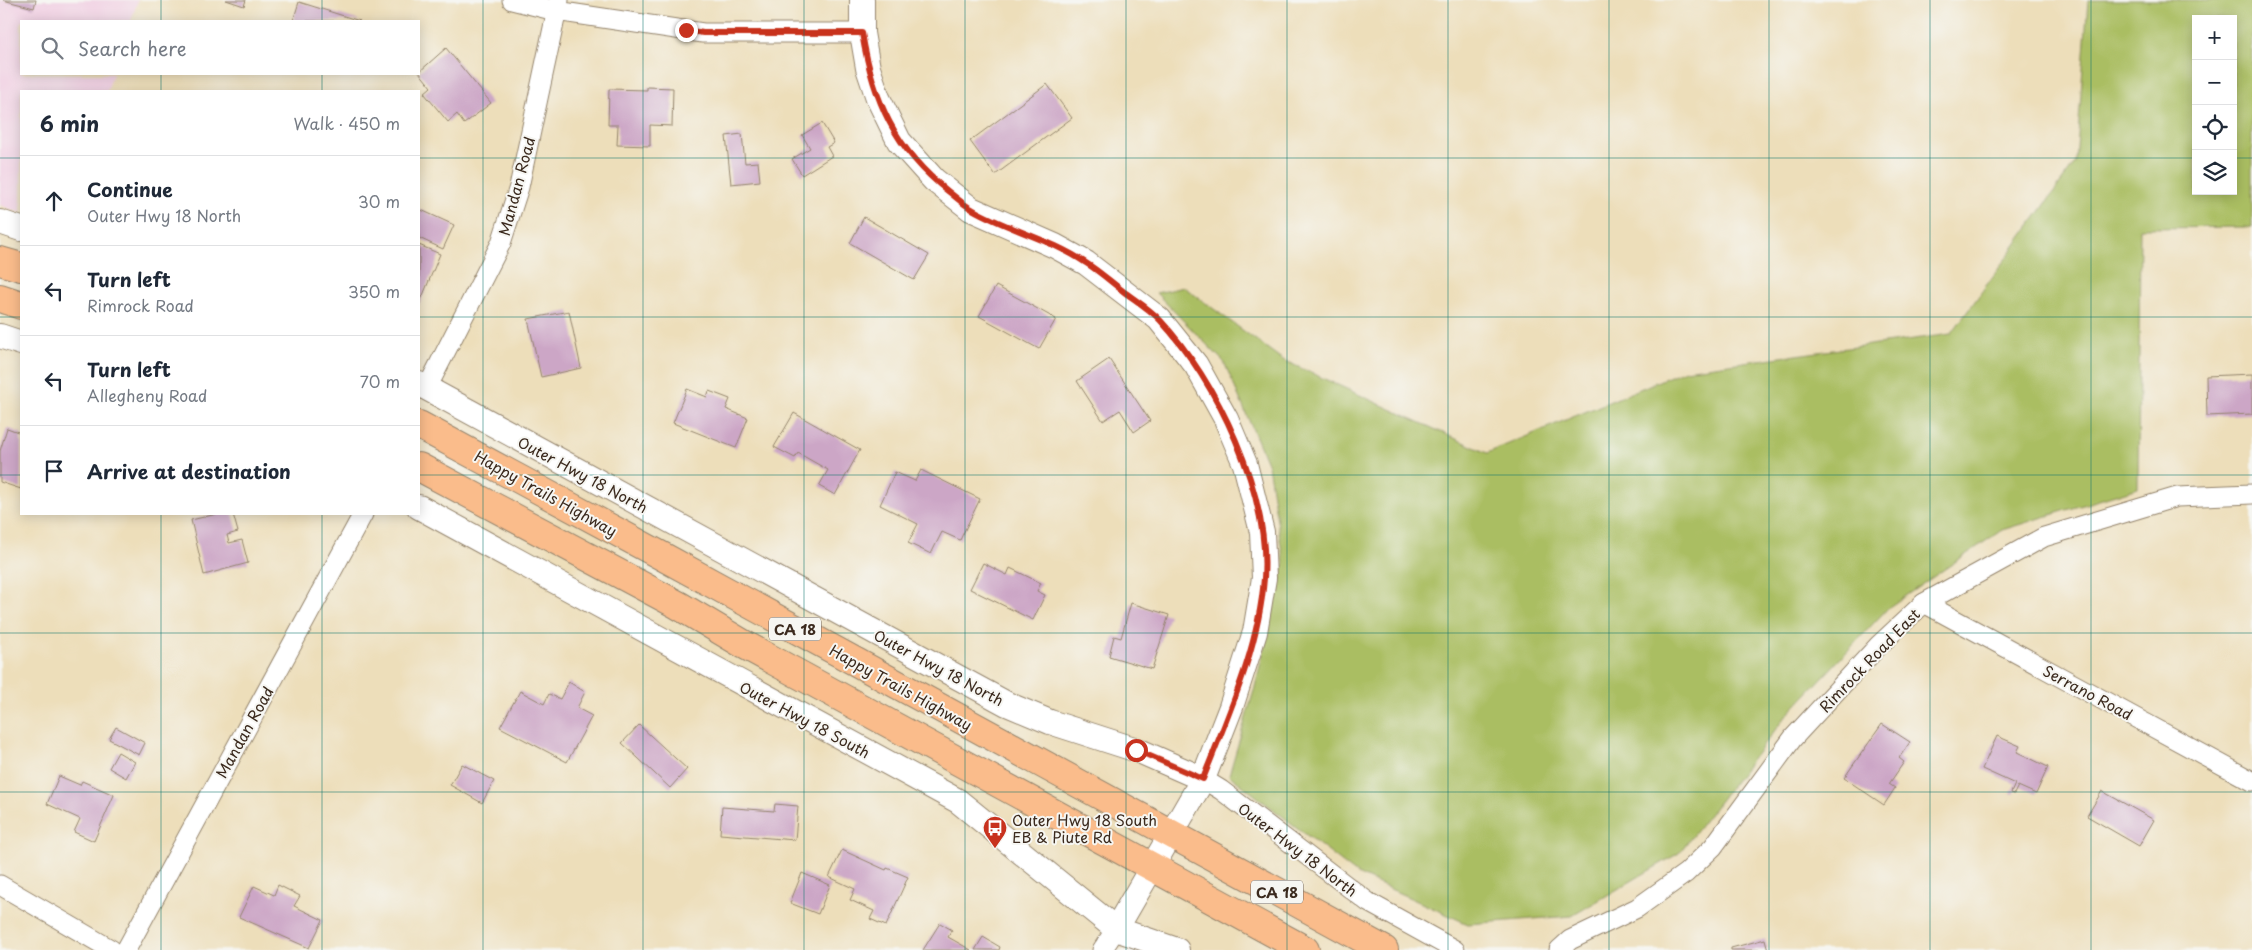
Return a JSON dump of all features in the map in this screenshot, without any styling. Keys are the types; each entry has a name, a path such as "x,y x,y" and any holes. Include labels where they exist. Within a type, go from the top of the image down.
{"main road":[{"path":"0,261 20,267"},
{"path":"0,298 20,305"},
{"name":"Happy Trails Highway","path":"420,426 1384,950"},
{"name":"CA 18","path":"420,468 669,600 745,645 1304,950"}],"street":[{"path":"512,0 557,6 703,33 862,33"},
{"path":"862,0 862,33 868,68 899,141 934,180 971,209 1055,246 1086,263 1159,318 1196,365 1226,419 1245,464 1261,524 1264,578 1256,632 1231,707 1203,779 1102,950"},
{"name":"Mandan Road","path":"423,386 501,243 520,187 552,40 557,6"},
{"path":"0,222 20,229"},
{"path":"0,336 20,343"},
{"name":"Outer Hwy 18 North","path":"423,386 1007,704 1050,722 1136,750 1203,779 1221,790 1368,902 1455,950"},
{"name":"Rimrock Road East","path":"1559,950 1570,940 1637,908 1686,873 1713,847 1793,738 1879,645 1924,603 2044,537 2177,497 2252,494"},
{"name":"Outer Hwy 18 South","path":"420,508 958,801 1116,929 1177,950"},
{"name":"Mandan Road","path":"126,950 362,515"},
{"name":"Serrano Road","path":"1924,603 2252,781"},
{"path":"0,885 112,950"}],"shaded area":[{"path":"0,0 138,0 131,20 20,20 20,75 113,75 107,90 20,90 20,213 0,205"}],"green space":[{"path":"2088,0 2252,0 2252,227 2140,228 2138,488 2002,530 1889,607 1786,716 1679,853 1572,916 1468,924 1357,874 1229,775 1255,687 1284,564 1268,465 1224,362 1156,293 1184,287 1283,360 1487,453 1685,370 1951,334 2076,162"}],"building":[{"path":"3,0 36,0 34,8"},
{"path":"226,0 246,0 244,6"},
{"path":"299,2 357,20 293,20"},
{"path":"446,48 491,103 464,124 457,114 448,122 424,93 431,87 420,71"},
{"path":"1047,84 1072,118 995,175 970,141"},
{"path":"647,87 673,88 672,126 650,125 650,146 617,145 618,125 608,125 609,89 647,90"},
{"path":"822,123 834,143 827,147 832,156 802,175 792,159 810,148 802,135"},
{"path":"742,134 745,163 758,162 760,181 731,184 726,136"},
{"path":"420,209 454,225 443,249 420,238"},
{"path":"864,217 929,255 914,280 850,243"},
{"path":"420,245 440,254 420,303"},
{"path":"996,286 1056,319 1039,349 979,316"},
{"path":"569,311 581,368 541,377 528,319"},
{"path":"1109,359 1150,421 1134,432 1120,410 1103,421 1077,381"},
{"path":"2252,374 2252,414 2207,416 2206,376"},
{"path":"687,389 707,397 709,391 730,399 726,409 748,418 736,448 673,423"},
{"path":"794,413 860,450 835,495 819,486 828,470 798,453 795,458 774,447"},
{"path":"7,428 20,433 20,489 0,482 0,451"},
{"path":"921,470 980,499 960,540 942,532 931,554 908,543 918,524 880,505 895,472 915,481"},
{"path":"213,515 233,515 238,532 227,535 229,543 242,540 248,563 204,575 191,520"},
{"path":"983,563 1007,575 1010,568 1041,583 1037,591 1045,595 1033,620 970,589"},
{"path":"1131,603 1169,615 1152,669 1109,656 1114,636 1121,638"},
{"path":"569,682 585,692 577,708 592,716 567,762 500,727 520,691 544,704 549,694 560,699"},
{"path":"1882,724 1910,742 1899,758 1904,762 1889,784 1895,788 1884,805 1844,778"},
{"path":"639,725 687,769 670,788 622,743"},
{"path":"116,727 145,743 139,755 109,739"},
{"path":"1997,736 2020,746 2017,752 2048,767 2036,794 2018,786 2014,794 2011,793 2015,784 1982,769"},
{"path":"118,752 135,762 126,778 109,768"},
{"path":"462,764 494,781 482,803 450,785"},
{"path":"59,776 80,785 82,781 114,795 94,841 74,832 80,819 47,804"},
{"path":"2102,791 2154,820 2139,846 2087,816"},
{"path":"775,804 798,806 795,840 720,834 722,807 774,811"},
{"path":"842,850 886,870 887,868 908,877 886,926 870,919 874,911 850,900 855,889 829,877"},
{"path":"802,873 830,885 818,914 790,903"},
{"path":"278,885 300,896 294,906 323,920 309,948 239,917 254,886 274,895"},
{"path":"940,923 952,930 948,937 971,950 923,950"},
{"path":"983,937 1000,947 999,950 975,950"},
{"path":"1765,939 1768,950 1731,950 1731,948"}],"place":[{"name":"Outer Hwy 18 South EB & Piute Rd","path":"995,849"}],"route":[{"path":"686,30 703,33 862,33 868,68 878,98 899,141 934,180 971,209 1055,246 1086,263 1159,318 1196,365 1226,419 1245,464 1261,524 1264,578 1256,632 1231,707 1203,779 1136,750"}]}
